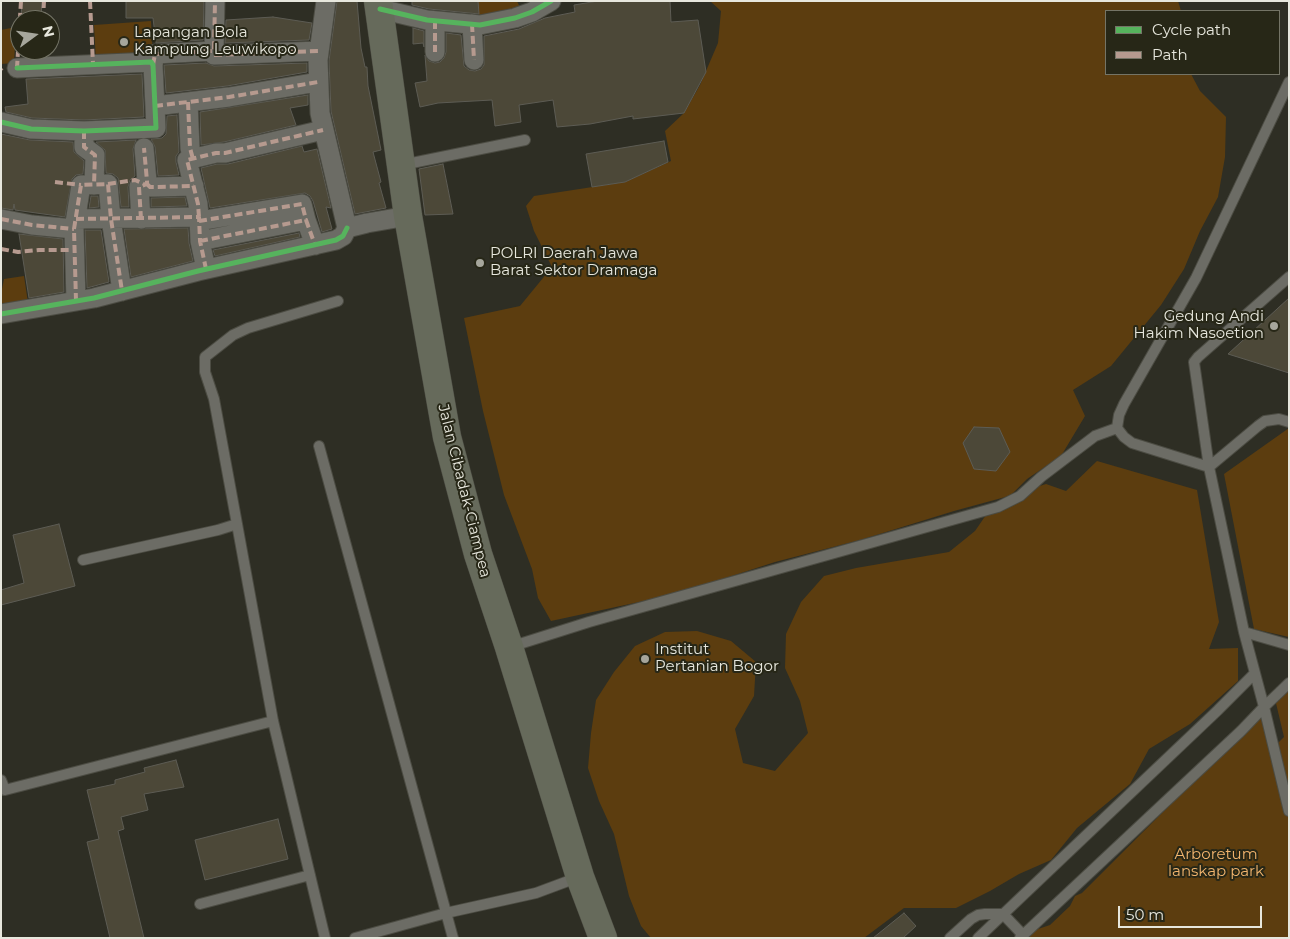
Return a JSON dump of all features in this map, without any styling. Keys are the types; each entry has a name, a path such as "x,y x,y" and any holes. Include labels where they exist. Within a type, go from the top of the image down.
{"highway":[{"name":"Jalan Cibadak-Ciampea","path":"379,5 408,216 447,437 478,554 509,647 580,877 603,938"}],"street":[{"path":"1,122 31,129 84,131 156,128 153,65 155,54 214,51 215,1"},
{"path":"1,314 122,291 206,269 336,240 343,236 347,228 323,130 318,82 319,51 326,1"},
{"path":"379,5 435,21 480,24 515,18 532,12 551,1"},
{"path":"435,21 436,52"},
{"path":"472,24 474,60"},
{"path":"214,55 319,51"},
{"path":"17,68 140,62 151,62 153,65"},
{"path":"155,106 318,82"},
{"path":"188,102 190,148 193,159"},
{"path":"206,269 200,241 200,219 194,186 186,160 216,153 225,153 323,130"},
{"path":"84,131 84,147 95,155 94,185"},
{"path":"144,148 147,184"},
{"path":"76,301 75,224 81,185 108,184 111,219 122,291"},
{"path":"147,184 150,187 194,186"},
{"path":"141,219 140,187 147,184"},
{"path":"1,219 32,225 75,224 111,219 200,219 302,204 314,245"},
{"path":"347,228 408,216"},
{"path":"200,241 306,220"}],"lane":[{"path":"1209,468 1132,443 1117,428 1119,415 1196,278 1289,82"},
{"path":"401,165 525,140"},
{"path":"1289,277 1194,362 1209,468 1244,632 1289,811"},
{"path":"325,938 273,721 214,399 205,372 205,357 233,335 248,328 338,301"},
{"path":"1209,468 1265,421 1279,419 1289,422"},
{"path":"509,647 589,622 998,508 1020,496 1041,477 1095,436 1117,428"},
{"path":"319,446 453,938"},
{"path":"83,560 218,530 237,524"},
{"path":"1244,632 1289,645"},
{"path":"978,938 1255,673"},
{"path":"1003,914 1022,936 1241,731 1289,683"},
{"path":"1,780 4,790 273,721"},
{"path":"200,904 310,875"},
{"path":"355,938 446,913 536,893 580,877"},
{"path":"950,938 978,915 1003,914"}],"green space":[{"path":"478,1 517,1 522,12 479,19"},
{"path":"710,1 1178,1 1181,10 1105,10 1105,75 1192,75 1200,91 1226,117 1225,157 1218,197 1200,231 1184,269 1161,305 1111,366 1073,390 1085,416 1061,456 1027,479 1011,495 1046,484 1066,491 1097,461 1197,490 1219,622 1209,649 1238,648 1238,681 1190,724 1149,749 1130,784 1077,828 1051,860 1019,874 956,908 904,908 864,938 651,938 641,926 629,896 614,834 599,801 588,768 596,700 614,672 635,646 665,632 697,631 731,641 756,662 754,696 735,729 743,763 775,771 808,733 800,701 785,668 786,634 801,602 824,576 856,568 949,552 975,531 986,515 1009,496 860,540 775,562 676,594 551,621 538,598 532,569 504,495 483,411 464,318 520,306 552,267 534,231 526,206 534,196 625,182 671,161 665,131 684,113 700,85 718,43 721,11"},
{"name":"Lapangan Bola Kampung Leuwikopo","path":"151,21 153,59 96,62 94,25"},
{"path":"10,28 10,60 14,60 14,63 1,64 1,30"},
{"path":"24,276 28,303 1,309 4,279"},
{"path":"1289,428 1289,637 1254,629 1224,474"},
{"name":"Arboretum lanskap park","path":"1289,687 1289,938 1021,938 1032,931 1050,925 1070,906 1075,896 1082,893 1263,712 1276,745 1284,737 1275,699"}],"building":[{"path":"22,1 42,1 42,10 22,10"},
{"path":"126,1 204,1 203,40 156,43 153,18 126,18"},
{"path":"337,1 357,1 361,48 365,67 367,67 368,86 381,150 373,152 386,208 355,214 331,111 329,61"},
{"path":"412,1 478,1 479,14 429,9 412,5"},
{"path":"598,1 670,1 671,22 698,20 706,72 684,113 633,119 633,116 590,124 557,127 553,100 519,105 521,122 495,126 492,100 438,103 420,107 415,83 427,81 425,55 429,61 435,63 440,62 444,58 446,52 446,33 461,35 464,66 469,70 475,71 481,69 484,65 484,36 519,29 545,18 575,12 574,5"},
{"path":"273,17 312,23 309,40 225,43 226,20"},
{"path":"413,28 424,31 424,47 423,43 413,44"},
{"path":"206,63 214,66 307,63 307,72 227,86 166,93 164,65"},
{"path":"142,74 144,117 84,120 32,118 6,112 5,107 28,104 26,79"},
{"path":"308,95 308,105 290,108 296,125 224,142 201,145 200,112"},
{"path":"177,115 179,152 176,156 176,162 179,175 158,176 155,147 151,139 162,138 166,134 167,116"},
{"path":"1,134 30,140 73,142 74,152 84,161 83,174 76,175 72,179 65,217 15,210 14,204 13,210 1,208"},
{"path":"136,140 133,149 135,176 130,180 128,187 129,207 121,207 118,178 113,174 106,173 105,150 96,142"},
{"path":"664,141 668,162 625,182 592,187 586,154"},
{"path":"302,146 304,152 317,149 331,208 326,207 332,229 322,232 313,201 305,193 210,208 201,168 217,164 228,164"},
{"path":"443,164 453,214 425,215 419,169"},
{"path":"91,196 98,196 99,207 89,208"},
{"path":"185,197 187,206 151,207 151,198"},
{"path":"188,228 193,261 131,277 124,229"},
{"path":"85,230 101,230 109,282 87,288"},
{"path":"299,233 300,237 215,256 213,250"},
{"path":"19,234 63,239 64,292 29,298"},
{"name":"Gedung Andi Hakim Nasoetion","path":"1289,298 1289,373 1228,354"},
{"path":"974,427 999,428 1010,452 996,471 974,469 963,443"},
{"path":"59,524 75,586 1,605 1,590 24,583 13,535"},
{"path":"176,760 184,787 144,794 148,810 121,817 124,829 118,831 144,938 110,938 87,842 99,839 87,790 115,784 115,780 145,772 144,768"},
{"path":"278,819 288,859 205,880 195,840"},
{"path":"904,913 916,926 903,938 873,938"}],"marked path":[{"path":"21,1 17,68 21,68"},
{"path":"44,1 44,10"},
{"path":"90,1 93,64"},
{"path":"153,65 155,54 214,51 215,1"},
{"path":"435,21 435,52"},
{"path":"472,24 474,60"},
{"path":"214,55 319,51"},
{"path":"155,106 229,97 318,82"},
{"path":"188,102 190,148 193,159"},
{"path":"199,217 198,204 187,160 323,130"},
{"path":"84,131 84,147 95,155 94,185"},
{"path":"141,219 139,187 147,184 144,148"},
{"path":"108,184 135,180 144,184"},
{"path":"55,182 81,185"},
{"path":"76,301 74,229 81,185 108,184 111,219 122,291"},
{"path":"147,184 150,187 194,186"},
{"path":"199,221 302,204 306,220"},
{"path":"76,219 199,217 200,241 206,269"},
{"path":"1,219 32,225 74,229"},
{"path":"200,241 306,220 315,245"},
{"path":"1,249 18,252 74,250"}],"cycle path":[{"path":"380,9 427,20 480,25 515,18 532,12 551,1"},
{"path":"1,122 31,129 84,131 156,128 153,65 151,62 17,68"},
{"path":"1,314 94,298 198,271 336,240 343,236 347,228"}],"place":[{"name":"Lapangan Bola Kampung Leuwikopo","path":"124,42"},
{"name":"POLRI Daerah Jawa Barat Sektor Dramaga","path":"480,263"},
{"name":"Gedung Andi Hakim Nasoetion","path":"1274,326"},
{"name":"Institut Pertanian Bogor","path":"645,659"}]}
